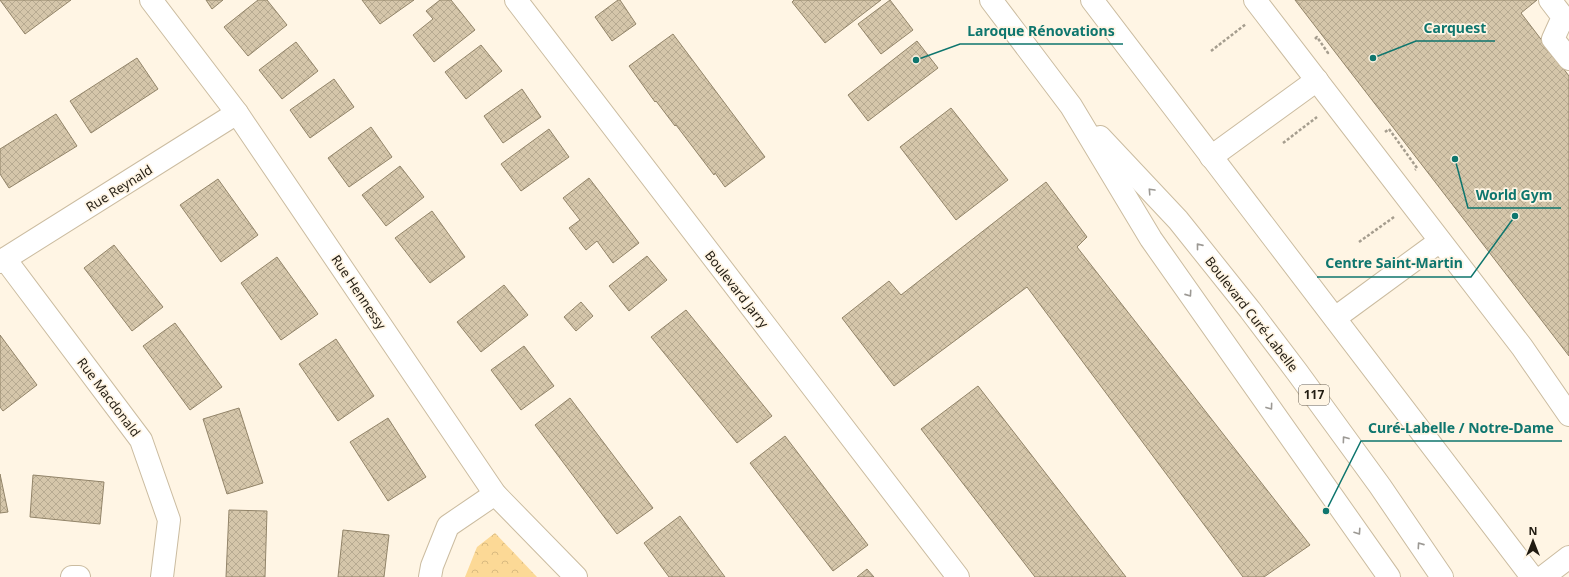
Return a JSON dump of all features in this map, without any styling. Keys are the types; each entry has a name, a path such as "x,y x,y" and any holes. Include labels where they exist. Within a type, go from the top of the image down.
{"street":[{"name":"Rue Hennessy","path":"150,0 237,113 496,494 576,577"},
{"name":"Boulevard Jarry","path":"516,0 958,577"},
{"name":"Boulevard Curé-Labelle","path":"991,0 1070,106 1151,239 1389,577"},
{"path":"1092,0 1532,577"},
{"path":"1255,0 1522,346 1569,416"},
{"path":"1561,10 1553,39 1569,59"},
{"path":"1211,157 1317,80"},
{"name":"Boulevard Curé-Labelle","path":"1070,106 1178,220 1297,372 1380,486 1442,577"},
{"name":"Rue Reynald","path":"3,260 237,113"},
{"path":"1335,318 1440,241"},
{"name":"Rue Macdonald","path":"3,260 141,440 169,520 162,577"},
{"path":"430,577 432,566 448,526 496,494"},
{"path":"1543,577 1569,557"},
{"path":"72,577 79,577"}],"green space":[{"path":"495,533 537,577 465,577 477,547"}],"building":[{"path":"0,0 71,0 25,34"},
{"path":"206,0 223,0 212,9"},
{"path":"258,0 267,0 287,25 248,56 224,27"},
{"path":"362,0 414,0 380,24"},
{"path":"440,0 451,0 475,30 434,62 413,35 433,19 426,11"},
{"path":"620,0 636,24 612,41 595,17"},
{"path":"794,0 881,0 825,43 792,2"},
{"path":"890,0 913,30 881,54 858,24"},
{"path":"1295,0 1537,0 1521,13 1569,76 1569,356"},
{"path":"673,34 765,157 725,187 676,125 675,126 656,101 655,102 629,66"},
{"path":"917,41 938,68 868,121 848,95"},
{"path":"296,42 318,71 282,99 259,70"},
{"path":"481,45 502,71 466,99 445,72"},
{"path":"137,58 158,89 91,133 70,101"},
{"path":"334,79 354,107 310,138 290,110"},
{"path":"522,89 541,117 503,143 484,116"},
{"path":"951,108 1008,180 956,220 900,147"},
{"path":"56,114 77,146 9,188 0,174 0,149"},
{"path":"371,127 392,157 349,187 328,158"},
{"path":"549,129 569,157 521,191 501,164"},
{"path":"400,166 424,197 386,226 362,195"},
{"path":"589,178 639,243 613,263 597,241 586,250 569,228 580,220 563,198"},
{"path":"218,179 258,235 221,262 180,205"},
{"path":"1046,182 1087,237 1077,247 1310,545 1264,577 1243,577 1027,287 894,386 842,318 889,281 901,295"},
{"path":"432,211 465,257 430,283 395,238"},
{"path":"114,245 163,307 132,331 84,268"},
{"path":"647,256 667,280 629,311 609,286"},
{"path":"277,257 318,314 281,340 241,283"},
{"path":"504,285 528,315 481,352 457,322"},
{"path":"581,302 593,316 576,331 564,317"},
{"path":"686,310 772,416 737,443 651,337"},
{"path":"175,323 222,387 190,410 143,346"},
{"path":"0,335 37,385 3,411 0,407"},
{"path":"336,339 374,396 338,421 299,364"},
{"path":"524,346 554,386 521,410 491,370"},
{"path":"978,386 1126,577 1035,577 921,429"},
{"path":"570,398 653,508 617,534 535,425"},
{"path":"239,408 263,483 227,494 203,419"},
{"path":"388,418 426,477 388,501 350,442"},
{"path":"785,436 868,545 833,571 750,463"},
{"path":"0,474 8,512 0,513"},
{"path":"33,475 104,482 100,524 30,517"},
{"path":"229,510 267,511 265,577 226,577"},
{"path":"680,516 725,577 669,577 644,543"},
{"path":"343,530 389,535 384,577 338,577"},
{"path":"867,569 874,577 857,577"}],"place":[{"name":"Carquest","path":"1373,58"},
{"name":"Laroque Rénovations","path":"916,60"},
{"name":"World Gym","path":"1455,159"},
{"name":"Centre Saint-Martin","path":"1515,216"},
{"name":"Curé-Labelle / Notre-Dame","path":"1326,511"}]}
